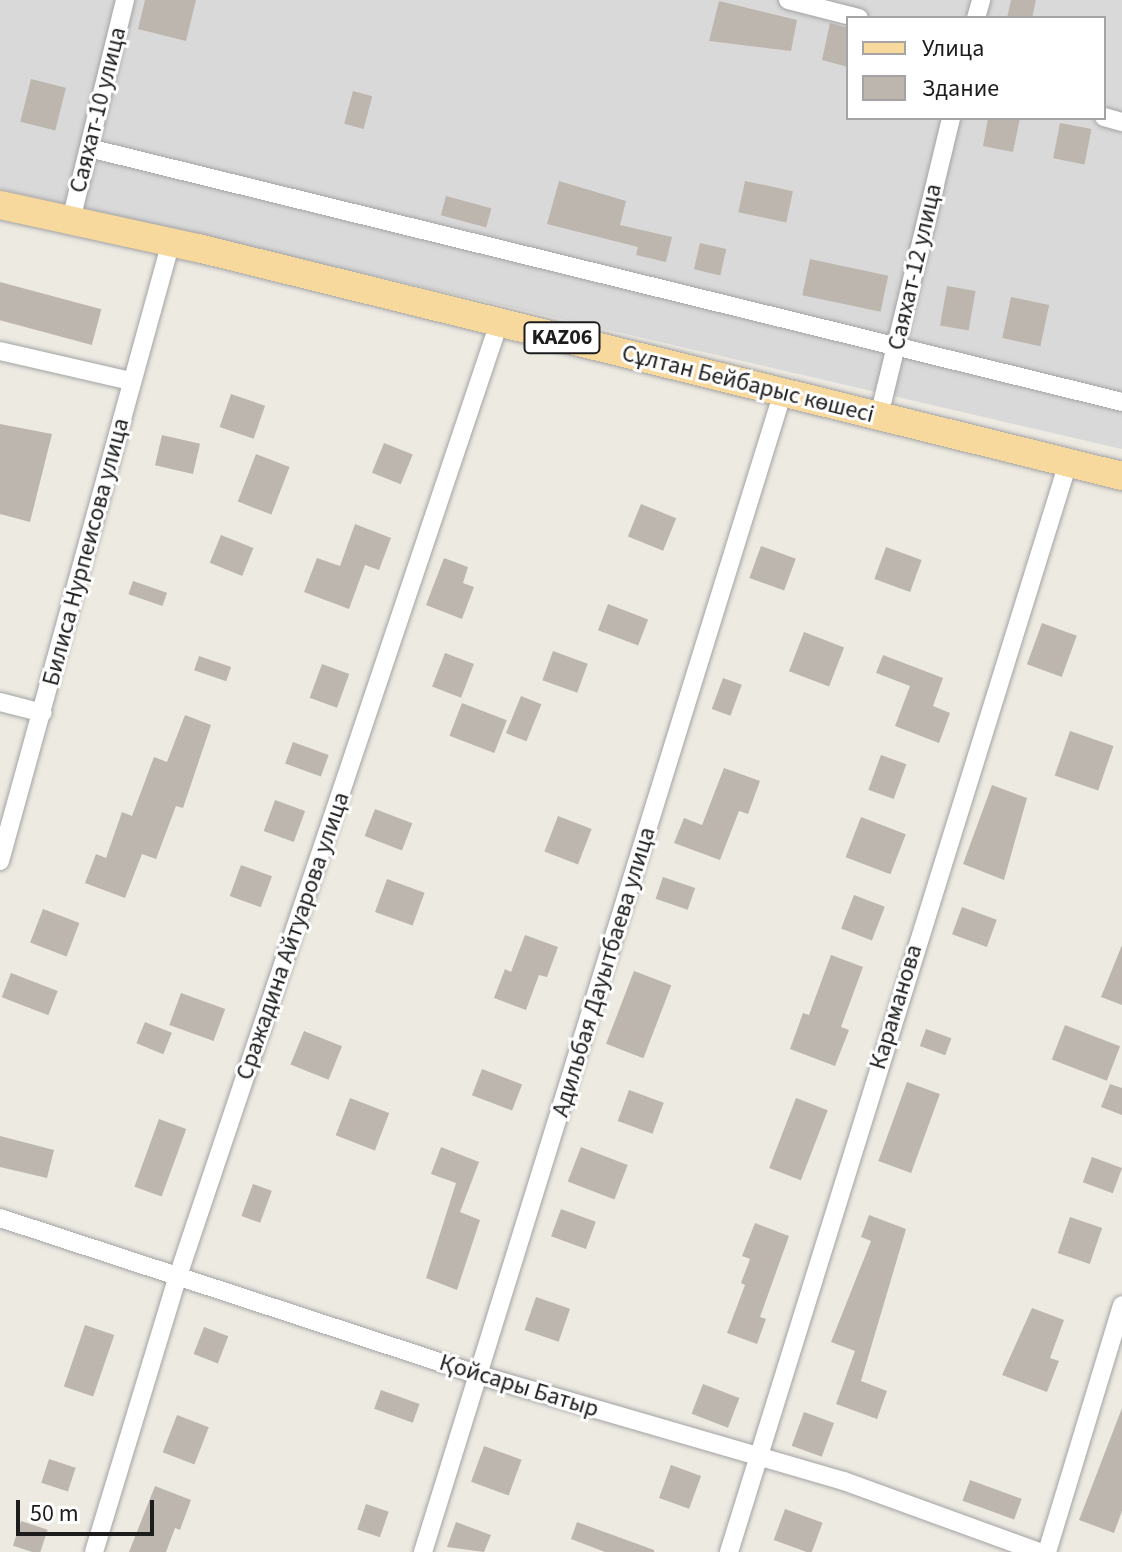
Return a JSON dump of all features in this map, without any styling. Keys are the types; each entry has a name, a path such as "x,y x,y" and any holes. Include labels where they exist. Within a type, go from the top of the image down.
{"main road":[{"name":"Сұлтан Бейбарыс көшесі","path":"0,205 171,242 1122,476"}],"street":[{"name":"Саяхат-10 улица","path":"71,220 125,0"},
{"path":"788,0 851,16"},
{"name":"Саяхат-12 улица","path":"879,416 951,120"},
{"path":"89,148 1122,402"},
{"name":"Билиса Нурпеисова улица","path":"0,861 171,242"},
{"name":"Сражадина Айтуарова улица","path":"94,1552 177,1279 499,323"},
{"path":"0,351 131,381"},
{"name":"Адильбая Дауытбаева улица","path":"423,1552 783,392"},
{"name":"Караманова","path":"729,1552 761,1460 890,1025 1068,463"},
{"path":"0,702 43,713"},
{"name":"Қойсары Батыр","path":"0,1218 177,1279 479,1375 761,1460 844,1481 1039,1552"},
{"path":"1047,1552 1122,1305"}],"shaded area":[{"path":"0,0 1122,0 1122,449 0,189"}],"building":[{"path":"145,0 196,0 186,41 138,29"},
{"path":"1011,0 1036,0 1032,16 1007,16"},
{"path":"719,1 797,20 791,51 709,41"},
{"path":"830,23 846,27 846,66 822,60"},
{"path":"31,79 66,88 55,130 20,122"},
{"path":"353,91 372,96 364,129 344,124"},
{"path":"988,120 1020,120 1013,152 983,146"},
{"path":"1060,123 1091,129 1085,164 1053,158"},
{"path":"559,181 626,201 620,225 672,237 666,262 636,255 638,247 547,224"},
{"path":"745,181 793,191 786,222 738,212"},
{"path":"446,196 491,208 486,227 441,215"},
{"path":"700,243 726,249 720,275 694,269"},
{"path":"810,259 888,276 881,312 802,295"},
{"path":"0,282 101,309 92,345 0,320"},
{"path":"947,286 976,291 969,330 940,325"},
{"path":"1011,297 1049,305 1040,346 1002,338"},
{"path":"231,394 265,406 254,439 220,427"},
{"path":"0,424 52,434 30,522 0,514"},
{"path":"162,435 200,444 193,474 155,465"},
{"path":"384,443 413,455 401,484 372,473"},
{"path":"256,454 290,467 271,515 238,502"},
{"path":"641,504 676,518 663,551 628,536"},
{"path":"355,524 391,538 379,570 365,565 349,609 304,592 317,558 340,566"},
{"path":"221,535 253,548 242,576 210,563"},
{"path":"761,546 796,559 784,591 749,578"},
{"path":"886,547 922,560 910,592 874,579"},
{"path":"444,558 468,567 463,583 474,587 462,619 426,605"},
{"path":"133,581 167,593 162,606 128,594"},
{"path":"608,604 648,619 638,646 598,630"},
{"path":"1042,623 1077,636 1062,677 1027,664"},
{"path":"804,632 844,647 829,687 789,671"},
{"path":"553,651 588,664 577,693 542,680"},
{"path":"445,653 474,664 461,698 432,687"},
{"path":"883,655 943,678 933,706 950,713 939,743 895,726 910,686 876,673"},
{"path":"199,656 231,667 226,681 194,670"},
{"path":"322,664 349,674 337,708 310,698"},
{"path":"723,678 742,685 731,716 712,709"},
{"path":"521,696 541,704 526,741 506,733"},
{"path":"462,703 507,720 494,753 449,736"},
{"path":"185,715 211,725 183,808 176,806 156,859 142,854 125,898 85,883 96,854 106,858 122,812 132,816 154,757 167,762"},
{"path":"1070,731 1113,746 1098,790 1055,775"},
{"path":"293,742 329,755 321,777 285,764"},
{"path":"881,755 906,764 894,799 868,790"},
{"path":"724,768 760,781 748,814 739,811 720,860 674,843 684,818 702,825"},
{"path":"992,785 1027,798 1004,880 963,864"},
{"path":"275,800 305,811 294,842 264,831"},
{"path":"375,809 412,823 402,850 365,836"},
{"path":"558,816 592,829 578,864 544,851"},
{"path":"861,817 906,834 890,874 846,857"},
{"path":"241,865 272,876 261,907 230,896"},
{"path":"663,877 695,888 688,910 656,899"},
{"path":"387,879 425,893 413,926 375,912"},
{"path":"854,895 885,907 872,940 841,929"},
{"path":"962,907 997,920 987,947 952,934"},
{"path":"43,909 79,923 67,957 30,943"},
{"path":"525,935 558,947 547,977 539,975 526,1010 494,998 505,969 511,972"},
{"path":"1122,945 1122,1005 1101,997"},
{"path":"831,955 863,967 841,1027 849,1030 835,1066 790,1049 803,1013 809,1015"},
{"path":"634,971 671,985 643,1058 606,1044"},
{"path":"11,973 58,991 48,1015 2,997"},
{"path":"181,993 225,1009 214,1041 169,1025"},
{"path":"145,1022 172,1033 163,1054 136,1043"},
{"path":"1065,1025 1120,1046 1107,1081 1052,1060"},
{"path":"926,1029 951,1038 945,1055 920,1046"},
{"path":"304,1031 342,1046 329,1080 291,1064"},
{"path":"482,1069 522,1084 512,1111 472,1095"},
{"path":"907,1082 940,1094 911,1173 878,1161"},
{"path":"1110,1084 1122,1088 1122,1115 1101,1107"},
{"path":"629,1090 664,1103 652,1134 618,1121"},
{"path":"350,1098 389,1113 375,1150 336,1135"},
{"path":"796,1098 828,1110 801,1180 769,1168"},
{"path":"159,1119 186,1129 162,1197 134,1187"},
{"path":"0,1136 54,1150 47,1178 0,1167"},
{"path":"441,1147 479,1162 460,1212 480,1220 457,1290 426,1278 456,1183 431,1174"},
{"path":"581,1147 628,1165 614,1199 568,1182"},
{"path":"1092,1157 1122,1168 1113,1193 1083,1182"},
{"path":"253,1184 272,1191 260,1223 241,1216"},
{"path":"561,1209 596,1222 586,1249 551,1236"},
{"path":"869,1215 906,1229 861,1381 887,1391 877,1419 836,1404 855,1351 831,1342 871,1241 861,1237"},
{"path":"1070,1217 1102,1228 1090,1264 1058,1253"},
{"path":"755,1223 789,1236 760,1317 766,1319 757,1344 727,1333 745,1285 741,1283 750,1259 742,1256"},
{"path":"536,1297 570,1309 559,1342 525,1330"},
{"path":"1032,1308 1064,1320 1050,1358 1059,1361 1047,1392 1002,1375"},
{"path":"85,1325 114,1335 93,1397 64,1386"},
{"path":"204,1327 228,1336 218,1363 194,1354"},
{"path":"703,1384 739,1398 728,1428 692,1414"},
{"path":"381,1390 420,1404 413,1423 374,1409"},
{"path":"1122,1408 1122,1511 1114,1533 1079,1520"},
{"path":"804,1412 834,1423 822,1457 792,1446"},
{"path":"177,1415 209,1427 194,1465 163,1452"},
{"path":"484,1446 522,1460 509,1495 471,1482"},
{"path":"49,1459 76,1468 68,1491 41,1483"},
{"path":"671,1465 701,1476 689,1509 659,1498"},
{"path":"970,1480 1022,1499 1014,1519 962,1501"},
{"path":"155,1486 191,1500 180,1530 175,1528 166,1552 129,1552"},
{"path":"366,1504 389,1512 380,1537 357,1530"},
{"path":"785,1509 823,1523 812,1552 774,1540"},
{"path":"21,1521 48,1530 40,1552 13,1546"},
{"path":"456,1522 491,1535 484,1552 447,1547"},
{"path":"577,1522 654,1552 605,1552 571,1539"}]}
